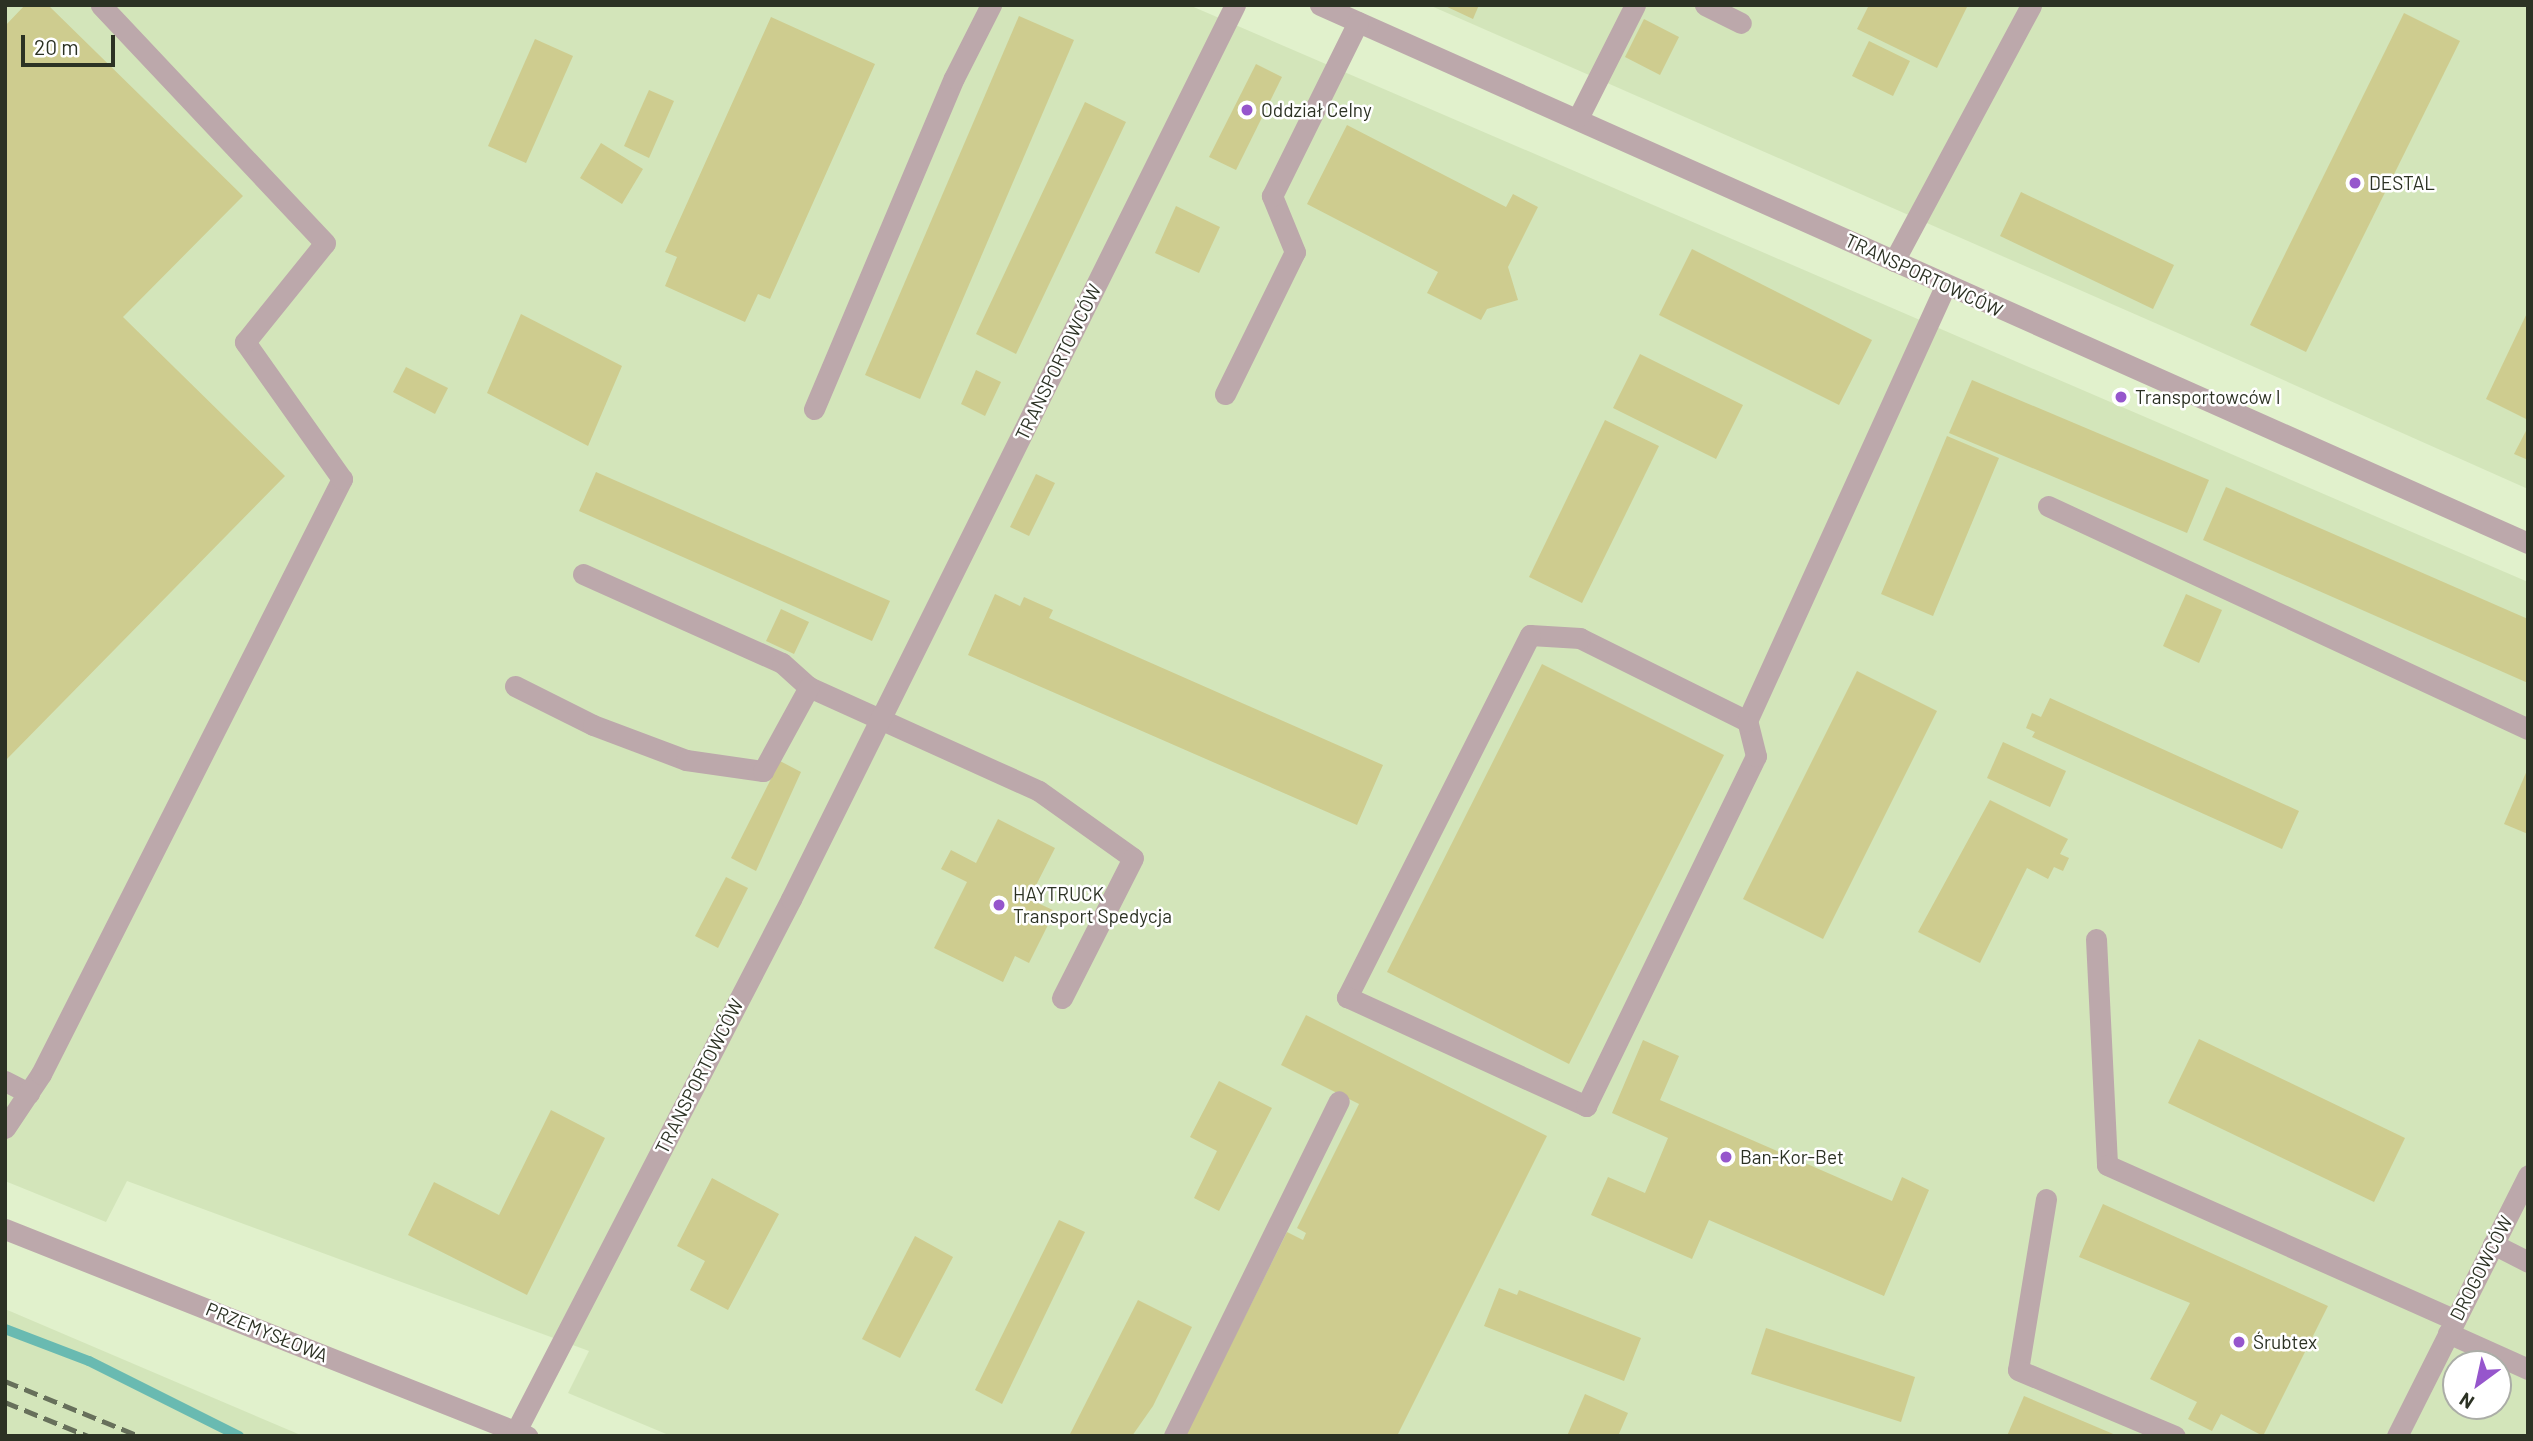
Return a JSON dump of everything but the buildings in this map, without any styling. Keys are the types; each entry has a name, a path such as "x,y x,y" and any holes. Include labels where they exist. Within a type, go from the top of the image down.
{"street":[{"path":"5,1128 29,1093 342,479 245,342 325,243 102,5"},
{"path":"814,409 954,78 991,5"},
{"name":"TRANSPORTOWCÓW","path":"522,1433 1235,5"},
{"name":"TRANSPORTOWCÓW","path":"1320,5 1579,116 1946,285 2528,543"},
{"path":"1579,116 1635,5"},
{"path":"1705,5 1741,23"},
{"path":"1894,261 2031,5"},
{"path":"1225,394 1295,252 1272,196 1358,22"},
{"path":"1747,721 1580,638 1530,635 1347,997 1586,1106 1756,756 1747,721 1946,285"},
{"path":"2048,506 2528,729"},
{"path":"583,574 782,663 808,687 1039,791 1133,858 1062,998"},
{"path":"515,685 593,724 686,760 762,771 808,687"},
{"path":"2096,939 2107,1165 2452,1326 2528,1369"},
{"path":"5,1081 29,1093"},
{"path":"1174,1436 1339,1101"},
{"name":"DROGOWCÓW","path":"2397,1436 2528,1175"},
{"path":"2046,1199 2018,1370 2175,1436"},
{"name":"PRZEMYSŁOWA","path":"5,1229 522,1433"},
{"path":"2493,1244 2528,1262"}],"shaded area":[{"path":"5,5 1189,5 2528,582 2528,1436 671,1436 568,1393 589,1351 127,1181 106,1222 5,1181"},
{"path":"1429,5 2528,5 2528,489 2187,337"},
{"path":"5,1309 162,1376 303,1436 5,1436"}],"waterway":[{"path":"5,1329 89,1361 239,1436"}],"railway":[{"path":"5,1381 139,1436"},
{"path":"5,1402 88,1436"}],"place":[{"name":"Oddział Celny","path":"1247,110"},
{"name":"DESTAL","path":"2355,183"},
{"name":"Transportowców I","path":"2121,397"},
{"name":"HAYTRUCK Transport Spedycja","path":"999,905"},
{"name":"Ban-Kor-Bet","path":"1726,1157"},
{"name":"Śrubtex","path":"2239,1342"}]}
